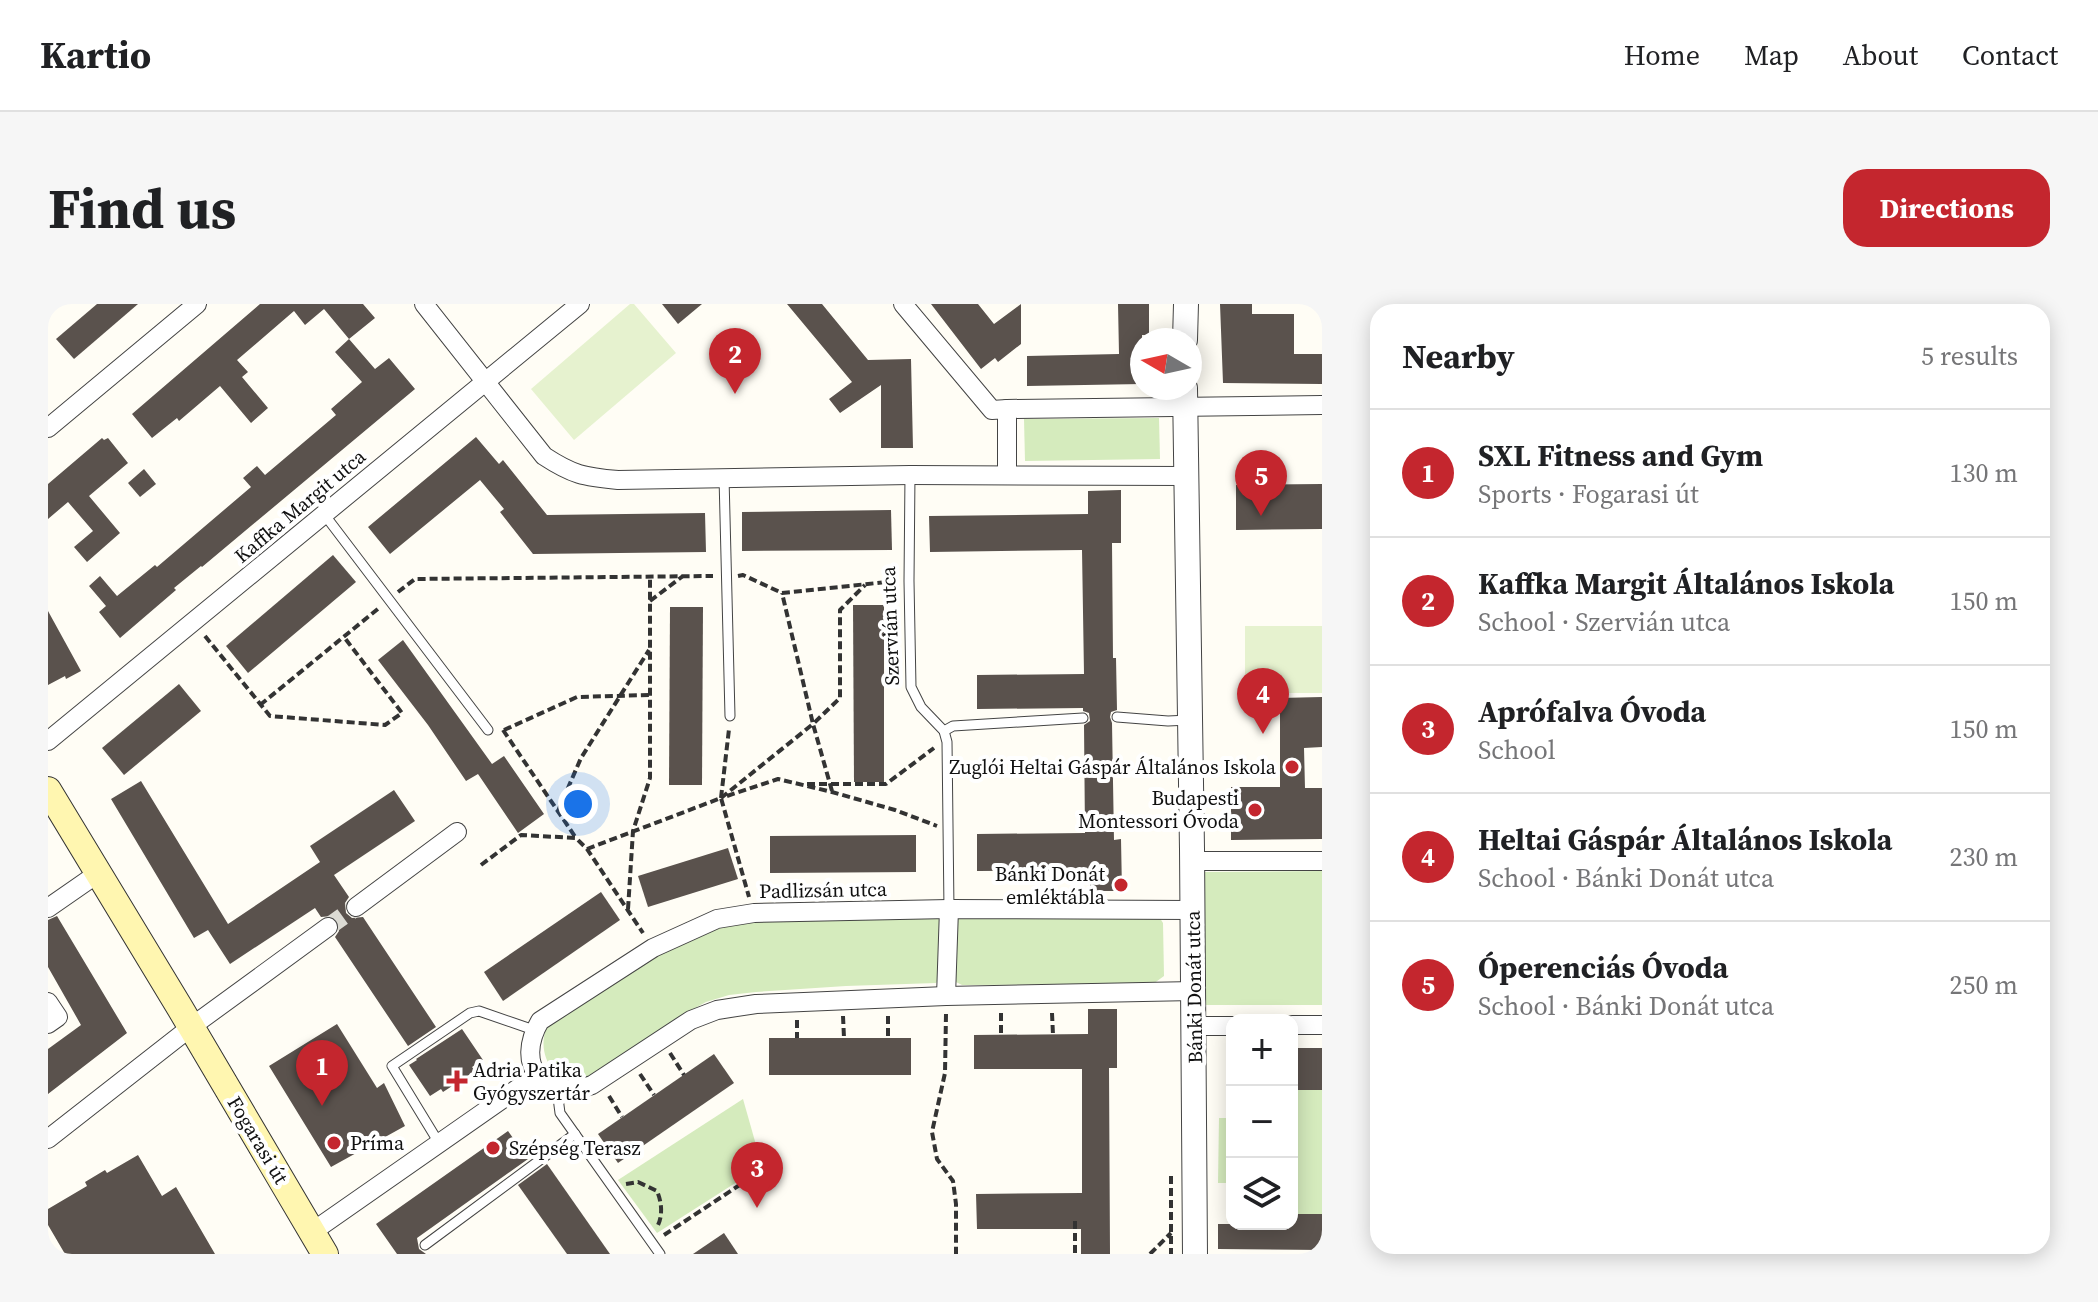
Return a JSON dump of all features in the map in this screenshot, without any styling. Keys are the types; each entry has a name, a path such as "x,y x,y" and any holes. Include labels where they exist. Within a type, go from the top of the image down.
{"main road":[{"name":"Fogarasi út","path":"48,790 318,1243"}],"street":[{"path":"48,428 197,304"},
{"path":"424,304 544,456 566,470 589,477 618,480 910,475 1186,476"},
{"name":"Kaffka Margit utca","path":"48,741 580,304"},
{"path":"903,304 992,410 1140,400"},
{"path":"1185,328 1186,304"},
{"path":"1202,398 1322,405"},
{"name":"Bánki Donát utca","path":"1184,400 1193,910 1195,1254"},
{"path":"1007,409 1007,475"},
{"path":"356,907 457,832"},
{"path":"1192,861 1322,861"},
{"path":"48,908 97,874"},
{"path":"946,996 949,909"},
{"name":"Padlizsán utca","path":"534,1030 540,1021 653,948 717,919 754,913 949,909 1193,910"},
{"path":"48,1139 191,1027 321,932"},
{"path":"534,1030 530,1047 537,1075 557,1090 577,1090 599,1081 691,1020 717,1010 756,1004 946,996 1194,991"},
{"path":"48,1002 58,1017 48,1024"},
{"path":"1298,1025 1322,1025"},
{"path":"1194,1026 1226,1026"},
{"path":"318,1243 439,1143 537,1075"}],"lane":[{"name":"Szervián utca","path":"910,475 911,687 921,707 944,731 947,742 949,909"},
{"path":"724,477 730,716"},
{"path":"324,514 488,730"},
{"path":"1117,717 1189,720"},
{"path":"944,731 953,726 1083,718"},
{"path":"439,1143 392,1066 470,1013 479,1011 534,1030"},
{"path":"557,1090 560,1113 660,1254"},
{"path":"425,1245 575,1134"}],"path":[{"path":"260,705 415,579 743,575 782,593 909,581"},
{"path":"628,909 633,831 650,778 650,576"},
{"path":"650,601 683,576"},
{"path":"721,798 813,724 840,698 840,610 867,583"},
{"path":"782,593 832,792"},
{"path":"194,622 270,716 385,725 402,713 344,637"},
{"path":"558,811 581,758 650,649"},
{"path":"650,695 577,697 504,730 653,948"},
{"path":"730,716 721,798 754,913"},
{"path":"800,784 886,784 927,752 947,742"},
{"path":"587,849 778,779 895,810 947,830"},
{"path":"481,865 521,835 576,838"},
{"path":"946,996 945,1073 932,1132 937,1159 953,1181 956,1254"},
{"path":"661,1039 684,1075"},
{"path":"630,1060 654,1095"},
{"path":"599,1081 622,1117"},
{"path":"649,1240 773,1163"},
{"path":"612,1189 638,1182 657,1191 661,1201 660,1224 649,1240"},
{"path":"1075,1221 1075,1254"},
{"path":"1150,1254 1171,1232"}],"green space":[{"path":"630,304 634,304 676,353 574,440 531,389"},
{"path":"1159,418 1160,459 1025,461 1024,419"},
{"path":"1245,626 1322,626 1322,693 1245,693"},
{"path":"1322,871 1322,1005 1205,1005 1203,872"},
{"path":"1158,915 1163,923 1164,976 1153,984 962,985 956,982 957,918"},
{"path":"935,916 941,921 942,973 936,983 729,995 706,1002 686,1013 593,1077 570,1079 552,1069 547,1060 544,1038 547,1026 630,965 724,923"},
{"path":"1298,1090 1322,1090 1322,1214 1298,1214"},
{"path":"743,1099 762,1166 657,1233 618,1180"},
{"path":"1219,1118 1226,1118 1226,1183 1218,1183"}],"building":[{"path":"97,304 138,304 74,359 56,339"},
{"path":"260,304 363,304 375,318 349,339 324,309 305,325 294,311 237,360 248,372 242,377 268,408 251,423 220,386 179,421 177,418 152,438 132,414"},
{"path":"662,304 702,304 678,324"},
{"path":"787,304 822,304 868,360 911,359 913,448 881,448 881,385 840,413 829,399 852,382"},
{"path":"931,304 978,304 994,324 1021,304 1021,344 998,362 995,358 981,369"},
{"path":"1118,304 1149,304 1149,328 1130,328 1130,384 1027,386 1027,356 1119,354"},
{"path":"1220,304 1252,304 1252,314 1294,314 1294,354 1322,354 1322,384 1223,383"},
{"path":"349,339 375,369 389,358 415,389 174,588 176,590 120,638 99,612 106,606 89,586 100,576 117,596 155,565 157,567 251,487 243,478 257,466 265,475 336,415 331,409 362,382 335,352"},
{"path":"476,437 499,464 503,460 547,515 705,513 706,552 533,554 500,512 504,509 480,480 390,554 368,527"},
{"path":"102,438 108,438 128,463 89,496 120,533 87,562 74,547 93,531 68,502 48,519 48,484"},
{"path":"144,469 156,484 140,497 128,483"},
{"path":"1322,484 1322,529 1236,530 1236,485"},
{"path":"1121,490 1121,543 1112,543 1113,658 1116,658 1117,710 1111,712 1110,717 1114,840 1121,839 1122,891 1090,891 1090,870 977,871 977,834 1085,833 1084,725 1090,721 1089,713 1083,708 977,709 977,675 1084,674 1082,550 930,552 929,516 1088,514 1088,491"},
{"path":"891,510 892,550 742,551 742,512"},
{"path":"333,555 356,582 248,673 226,646"},
{"path":"853,605 884,605 884,782 854,782"},
{"path":"670,607 703,607 702,785 669,785"},
{"path":"48,611 81,671 48,685"},
{"path":"403,640 492,764 504,756 544,814 518,833 478,774 466,781 378,660"},
{"path":"179,684 201,711 124,775 102,748"},
{"name":"Zuglói Heltai Gáspár Általános Iskola","path":"1322,697 1322,747 1304,748 1305,788 1322,788 1322,839 1231,840 1231,787 1280,787 1280,698"},
{"path":"141,781 228,924 320,862 310,846 394,790 415,821 334,875 349,897 345,903 346,913 352,918 363,917 436,1027 408,1046 335,937 339,931 338,921 332,916 321,917 315,908 230,964 208,930 194,938 111,799"},
{"path":"916,835 916,872 770,873 770,836"},
{"path":"728,848 738,879 648,907 638,876"},
{"path":"601,892 620,920 503,1001 484,972"},
{"path":"57,916 127,1033 48,1094 48,1049 81,1025 48,967 48,920"},
{"path":"1088,1009 1117,1009 1117,1068 1109,1068 1110,1254 1081,1254 1081,1229 977,1229 976,1194 1082,1193 1082,1069 974,1069 974,1035 1088,1034"},
{"path":"337,1024 377,1088 384,1083 405,1126 331,1167 269,1066"},
{"path":"462,1029 483,1060 472,1067 475,1071 443,1092 441,1089 430,1096 409,1065"},
{"path":"769,1038 911,1038 911,1075 769,1075"},
{"path":"1298,1048 1322,1048 1322,1090 1298,1090"},
{"path":"714,1054 734,1083 618,1163 598,1134"},
{"path":"508,1131 528,1159 417,1238 419,1249 426,1254 397,1254 376,1224"},
{"path":"138,1155 162,1196 176,1187 215,1254 65,1254 48,1225 48,1209 87,1186 85,1182 105,1170 107,1173"},
{"path":"547,1164 610,1254 567,1254 518,1185"},
{"path":"1298,1214 1322,1214 1322,1250 1218,1249 1218,1224 1226,1224 1226,1230 1298,1230"},
{"path":"724,1233 738,1254 693,1254"}],"tunnel":[{"path":"328,927 356,907"}],"place":[{"name":"Kaffka Margit Általános Iskola","path":"735,394"},
{"name":"Óperenciás Óvoda","path":"1261,516"},
{"name":"Heltai Gáspár Általános Iskola","path":"1263,734"},
{"name":"Zuglói Heltai Gáspár Általános Iskola","path":"1292,767"},
{"name":"Budapesti Montessori Óvoda","path":"1255,810"},
{"name":"Bánki Donát emléktábla","path":"1121,885"},
{"name":"Adria Patika Gyógyszertár","path":"457,1081"},
{"name":"SXL Fitness and Gym","path":"322,1106"},
{"name":"Príma","path":"334,1143"},
{"name":"Szépség Terasz","path":"493,1148"},
{"name":"Aprófalva Óvoda","path":"757,1208"}]}
